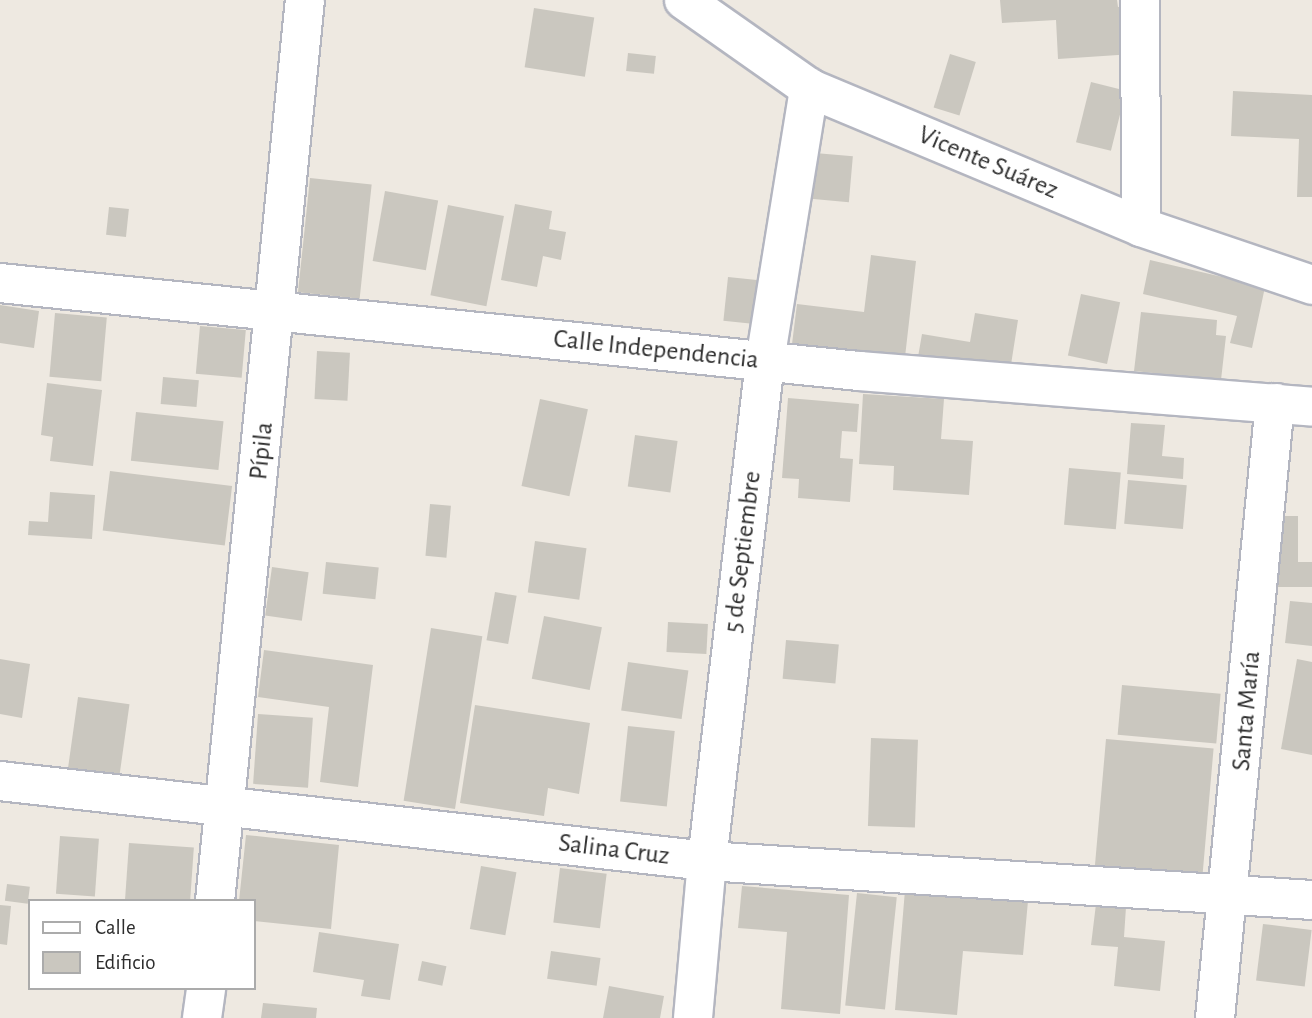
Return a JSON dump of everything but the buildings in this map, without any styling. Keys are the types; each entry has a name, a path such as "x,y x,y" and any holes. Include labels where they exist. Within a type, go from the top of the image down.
{"street":[{"name":"Pípila","path":"215,899 277,310 305,0"},
{"name":"Vicente Suárez","path":"684,0 809,88 1141,227 1312,285"},
{"path":"1140,0 1141,227"},
{"name":"5 de Septiembre","path":"693,1018 707,861 765,361 809,88"},
{"name":"Calle Independencia","path":"0,283 765,361 1312,407"},
{"name":"Santa María","path":"1215,1018 1230,898 1275,403"},
{"name":"Salina Cruz","path":"0,781 707,861 1230,898 1312,900"},
{"path":"202,1018 206,990"}]}
